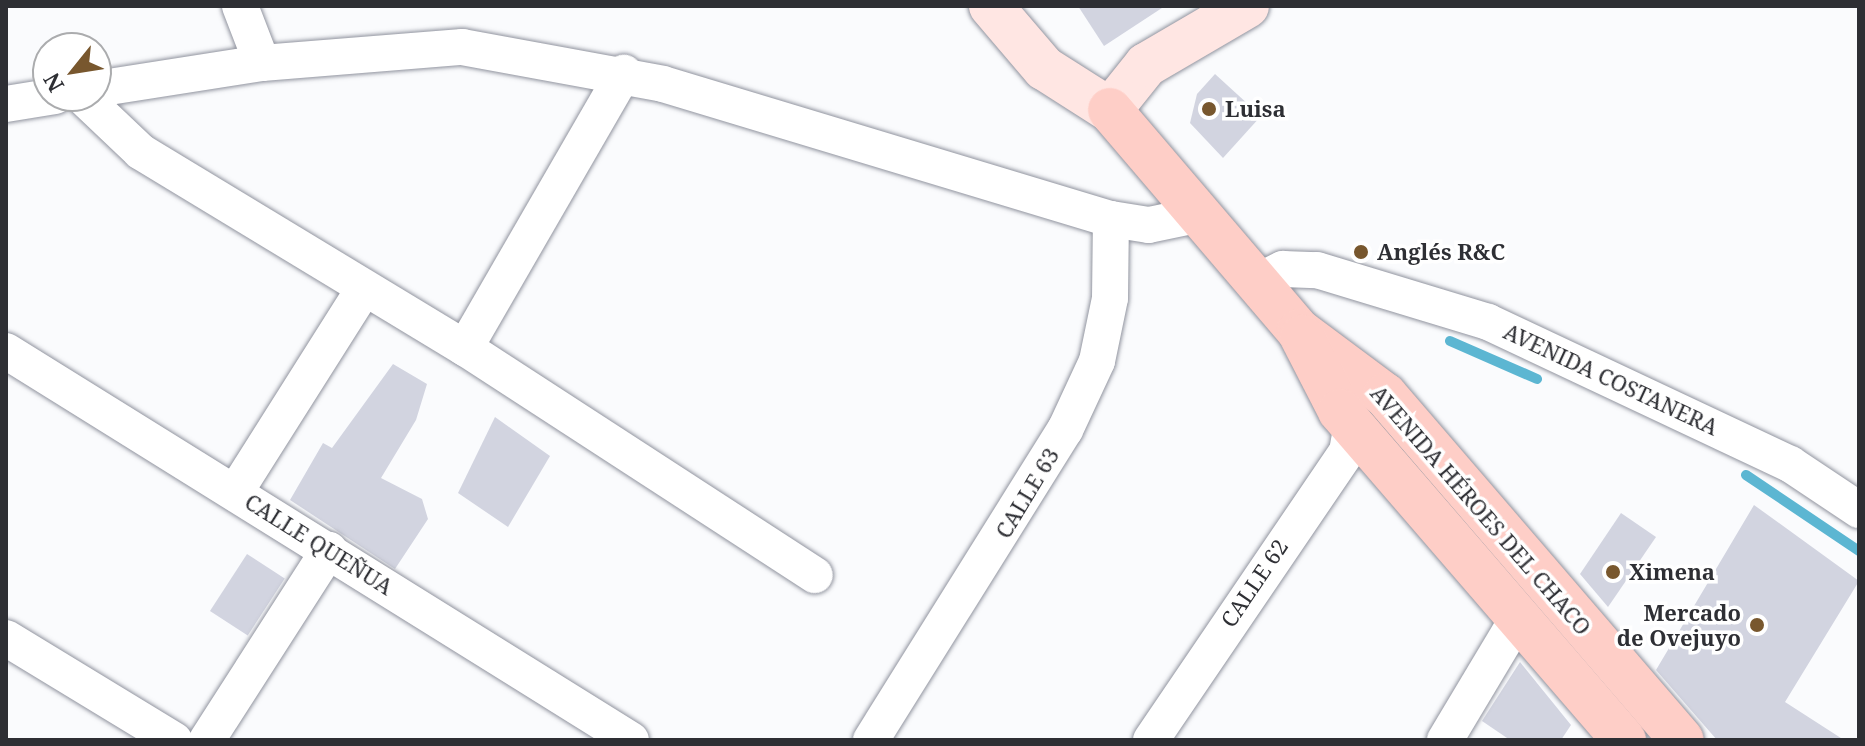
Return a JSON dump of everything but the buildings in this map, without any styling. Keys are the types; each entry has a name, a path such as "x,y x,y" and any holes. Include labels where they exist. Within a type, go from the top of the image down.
{"main road":[{"path":"991,6 1044,68 1110,110 1146,65 1247,6"},
{"name":"AVENIDA HÉROES DEL CHACO","path":"1110,110 1299,331 1352,424 1624,740"},
{"name":"AVENIDA HÉROES DEL CHACO","path":"1299,331 1385,395 1682,740"},
{"path":"1352,424 1385,395"},
{"path":"1518,618 1550,588"}],"street":[{"path":"240,6 262,63"},
{"path":"112,86 262,63 462,47 624,73 1111,219 1149,225 1197,215"},
{"path":"465,348 624,73"},
{"path":"6,104 32,100"},
{"path":"99,112 141,152 363,290 465,348 815,575"},
{"name":"CALLE 63","path":"871,740 1030,493 1097,361 1110,298 1111,219"},
{"name":"AVENIDA COSTANERA","path":"1257,282 1283,269 1317,270 1488,322 1790,464 1859,510"},
{"path":"236,491 363,290"},
{"name":"CALLE QUEÑUA","path":"6,351 236,491 631,740"},
{"name":"CALLE 62","path":"1151,740 1347,452 1352,424"},
{"path":"207,740 329,550"},
{"path":"1445,740 1518,618"},
{"path":"6,638 174,740"}],"waterway":[{"path":"1450,341 1537,379"},
{"path":"1746,475 1859,551"}],"place":[{"name":"Luisa","path":"1209,109"},
{"name":"Anglés R&C","path":"1361,252"},
{"name":"Ximena","path":"1613,572"},
{"name":"Mercado de Ovejuyo","path":"1757,625"}]}
